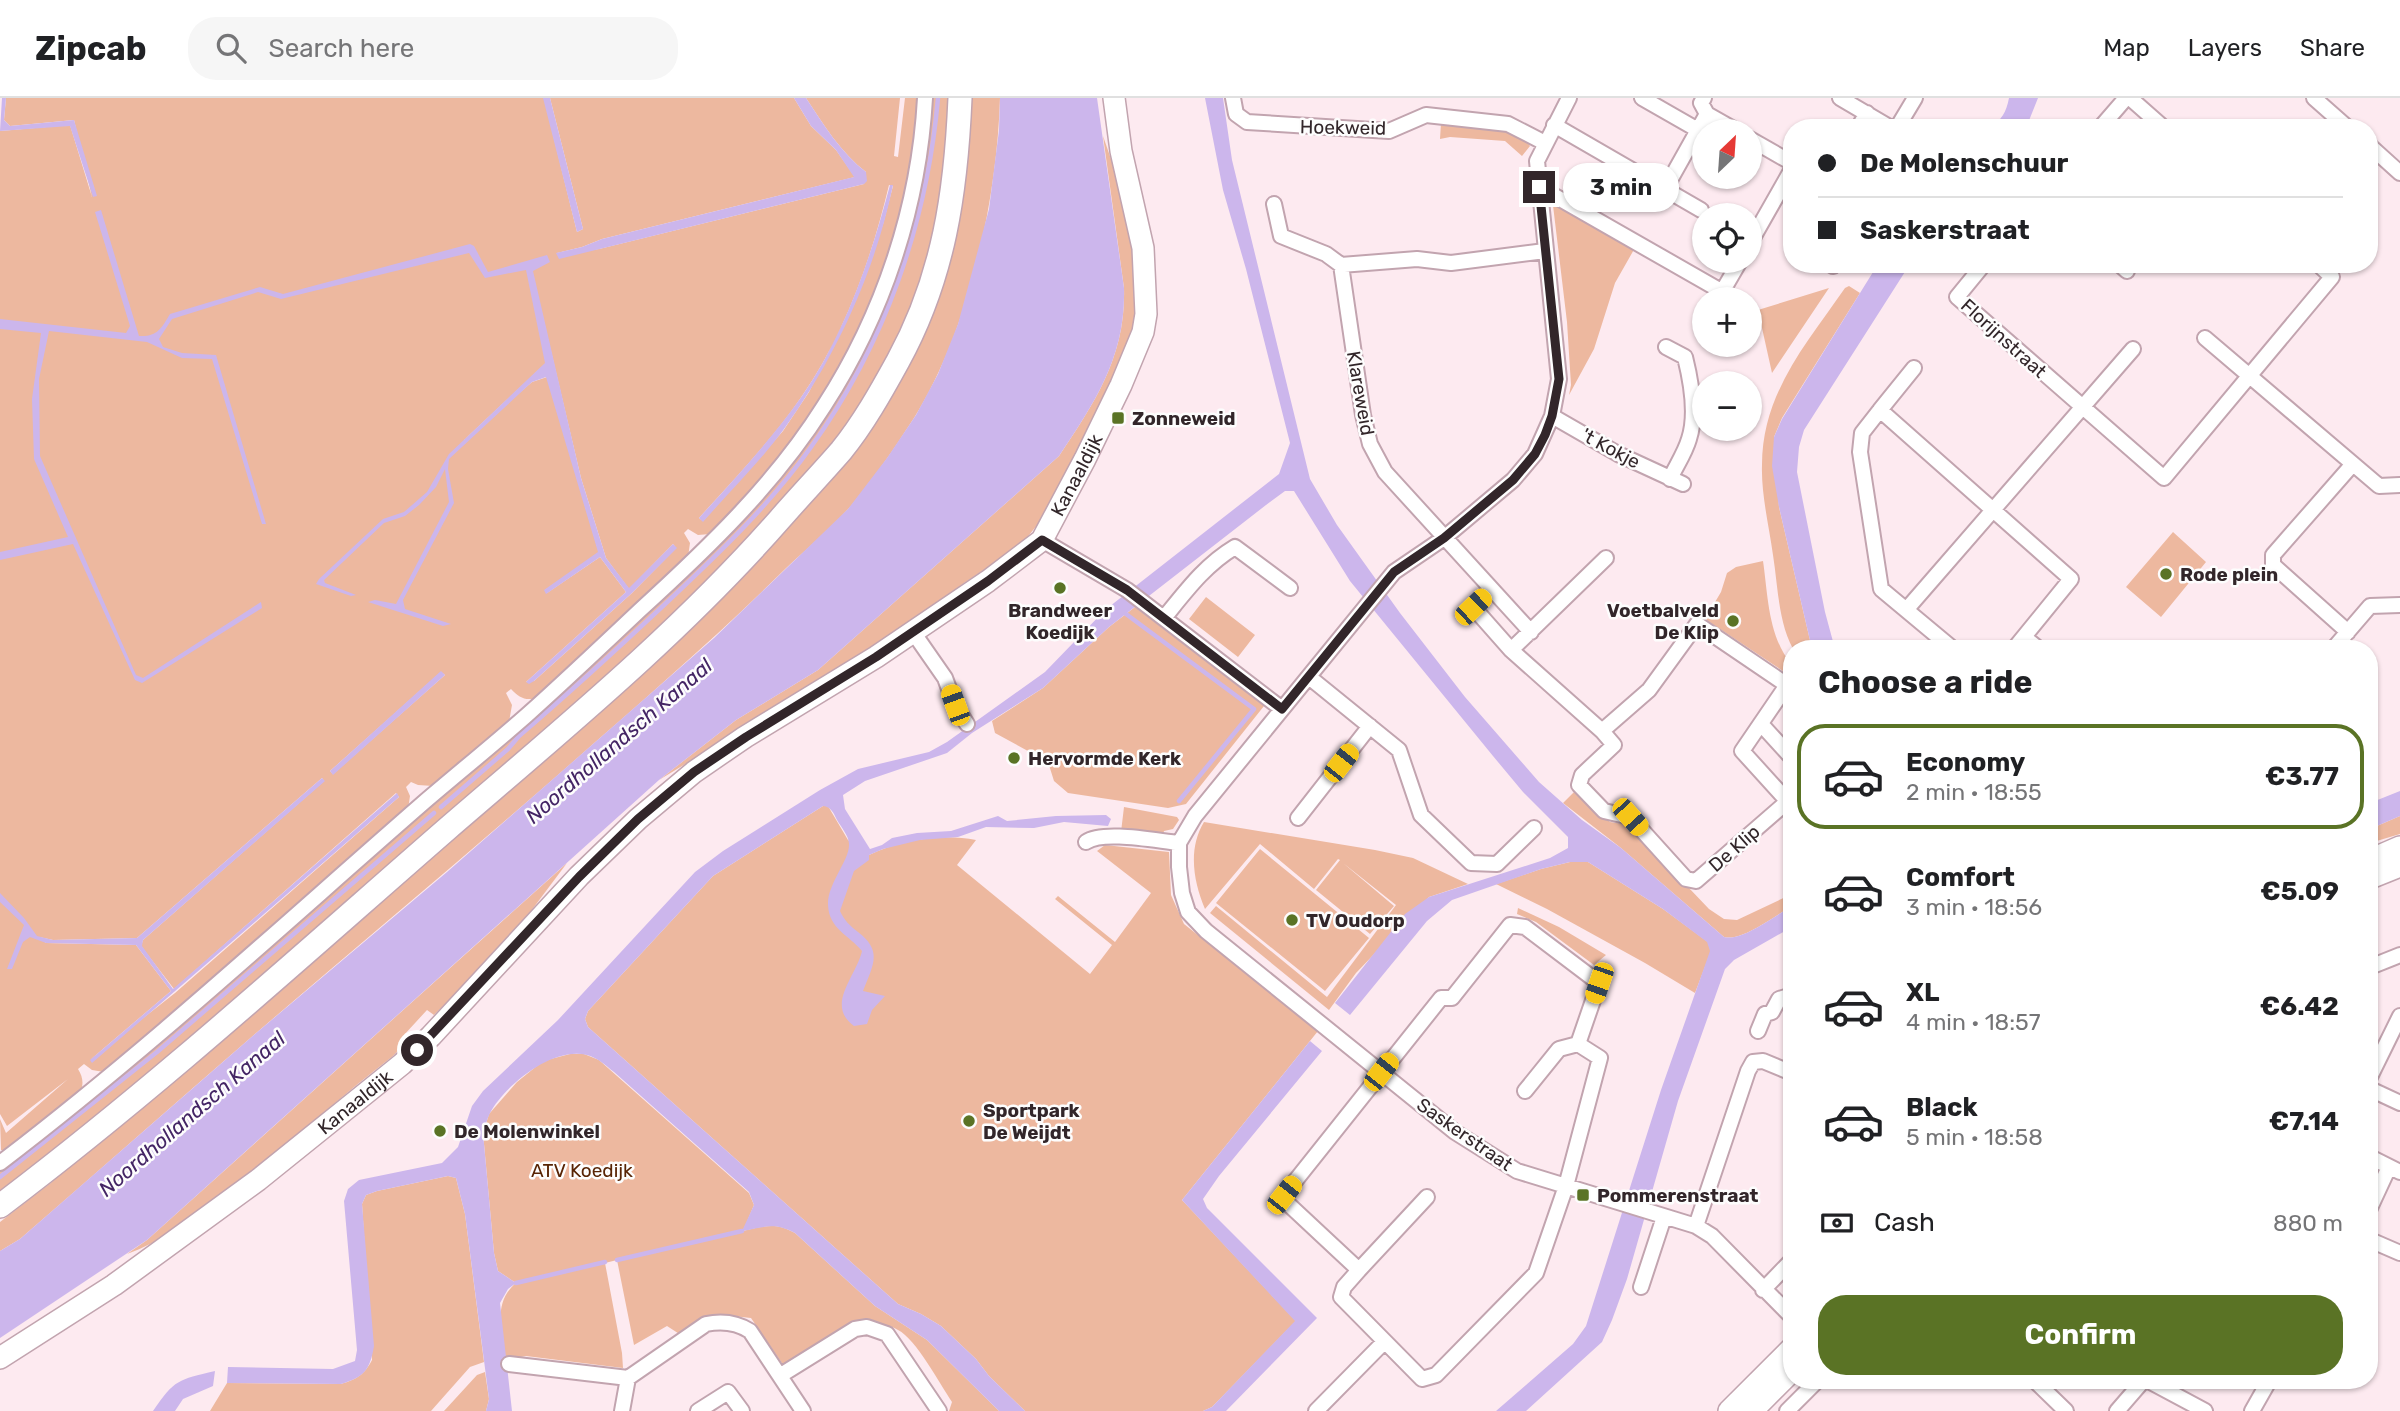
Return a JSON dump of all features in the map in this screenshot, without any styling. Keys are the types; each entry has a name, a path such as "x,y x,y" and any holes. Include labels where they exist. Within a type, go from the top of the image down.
{"main road":[{"path":"0,1206 125,1107 641,662 745,559 842,449 868,412 899,359 926,298 950,216 958,150 960,98"}],"street":[{"path":"0,1163 151,1040 527,715 703,552 778,470 807,432 843,376 879,300 899,243 916,176 925,98"},
{"name":"Kanaaldijk","path":"0,1358 114,1285 248,1187 402,1064 579,877 638,819 694,772 876,657 988,581 1042,540 1121,385 1143,332 1146,314 1143,248 1121,151 1114,98"},
{"name":"Hoekweid","path":"1233,98 1236,114 1247,122 1389,131 1426,115 1508,124 1545,144"},
{"path":"1086,842 1088,839 1106,836 1179,843 1195,816 1382,585 1394,572 1444,538 1513,480 1535,454 1552,416 1559,379 1537,161 1569,98"},
{"path":"1642,98 1692,127"},
{"path":"1704,98 1701,103 1707,114 1716,119"},
{"path":"1840,98 1877,119"},
{"path":"1902,119 1915,98"},
{"path":"2108,119 2128,98 2153,119"},
{"path":"2314,98 2329,119"},
{"path":"1863,119 1867,113"},
{"path":"1704,119 1707,114"},
{"path":"1554,125 1692,206"},
{"path":"1665,189 1692,141"},
{"path":"1762,146 1783,158"},
{"path":"2378,153 2400,173"},
{"path":"1539,187 1713,287"},
{"path":"1762,224 1783,190"},
{"path":"1274,204 1282,236 1326,254 1341,265 1417,259 1451,263 1545,251"},
{"name":"Klareweid","path":"1341,265 1355,372 1370,444 1385,472 1444,538"},
{"name":"Florijnstraat","path":"1977,273 1957,297 2164,478 2332,277 2328,273"},
{"path":"2205,338 2379,486 2400,485"},
{"name":"'t Kokje","path":"1552,416 1618,454 1676,481 1690,438 1692,402 1685,357 1666,347"},
{"path":"1906,610 2133,349"},
{"path":"1914,368 1863,433 1860,452 1881,589 1942,640"},
{"path":"1880,410 2071,579 2021,640"},
{"path":"2348,632 2273,565 2273,555 2352,465"},
{"path":"1444,538 1531,632"},
{"path":"1042,540 1127,590 1282,709"},
{"path":"1164,618 1201,573 1217,558 1235,547 1290,588"},
{"path":"1511,650 1606,558"},
{"path":"1491,589 1473,607 1511,650 1602,732"},
{"path":"2341,640 2370,606 2400,605"},
{"name":"De Klip","path":"1783,682 1697,624 1649,690 1602,732 1614,746 1582,775 1579,785 1604,811 1630,817 1686,879 1696,881 1783,810"},
{"path":"913,632 946,678 955,705 967,724"},
{"path":"2024,636 2029,640"},
{"path":"1309,677 1398,750 1421,816 1471,863 1497,864 1534,828"},
{"name":"De Klip","path":"1783,691 1742,751 1783,796"},
{"path":"1761,724 1783,748"},
{"path":"1298,818 1370,726"},
{"name":"Saskerstraat","path":"1179,843 1181,880 1188,912 1206,931 1455,1132 1517,1171 1696,1226 1712,1236 1783,1309"},
{"path":"2378,857 2400,847"},
{"path":"2378,875 2400,866"},
{"path":"1359,1270 1285,1201 1284,1195 1441,998 1452,998 1510,925 1525,927 1599,983 1578,1044"},
{"path":"2378,964 2400,955"},
{"path":"1758,1031 1765,1014 1772,1012 1779,999 1783,998"},
{"path":"2378,1061 2400,1016"},
{"path":"1427,1197 1344,1287 1341,1297 1422,1379 1436,1374 1536,1273 1566,1186 1600,1058 1578,1044 1559,1049 1525,1091"},
{"path":"1696,1226 1748,1071 1753,1062 1763,1061 1783,1069"},
{"path":"2378,1093 2400,1103"},
{"path":"2378,1161 2395,1169 2378,1196"},
{"path":"1641,1287 1660,1216"},
{"path":"2378,1244 2400,1254"},
{"path":"1763,1290 1783,1269"},
{"path":"509,1364 628,1378 705,1324 717,1322 740,1325 750,1331 803,1411"},
{"path":"781,1375 855,1329 867,1327 887,1334 939,1411"},
{"path":"1315,1411 1384,1342"},
{"path":"1729,1411 1783,1357"},
{"path":"622,1411 628,1378"},
{"path":"1752,1411 1783,1380"},
{"path":"1787,1411 1809,1389"},
{"path":"2043,1389 2066,1411"},
{"path":"2117,1411 2134,1389"},
{"path":"2156,1389 2205,1411"},
{"path":"2252,1411 2264,1389"},
{"path":"698,1411 728,1392 742,1411"}],"green space":[{"path":"6,98 544,98 577,232 583,229 550,98 794,98 811,126 836,150 855,177 602,239 557,253 599,249 864,184 866,172 841,147 806,98 900,98 894,156 898,157 905,98 921,98 910,181 882,279 856,340 828,392 769,473 710,534 698,535 688,529 684,533 690,543 688,557 541,696 524,698 511,689 506,693 512,705 509,722 433,786 411,782 406,787 410,796 408,809 185,1005 104,1072 92,1070 84,1064 78,1069 82,1081 80,1093 6,1150 1,1150 0,1119 6,1133 68,1079 7,1126 0,1114 0,131 70,125 92,197 74,120 10,126 4,120","holes":["889,185 893,186 863,283 844,321","536,288 581,478 606,558 629,589 673,544 676,548 632,593 534,681 526,682 626,592 600,557 547,593 545,590 599,553 547,377 532,382 464,440 546,363","831,348 809,392 783,431 703,521 699,518 778,428 802,396","441,672 445,675 333,774 330,771","322,778 324,781 143,940 141,946 174,989 396,793 399,797 175,993 90,1060 171,991 136,945 46,943 39,937 53,940 137,938"]},
{"path":"930,98 953,98 949,166 922,283 891,357 840,438 700,595 176,1054 0,1196 0,1171 450,790 778,477 877,318"},
{"path":"969,98 1000,98 998,138 986,221 965,305 933,383 914,418 850,507 728,624 575,760 20,1239 0,1251 0,1222 52,1182 68,1164 609,700 905,365"},
{"path":"1441,123 1520,132 1530,146 1522,156 1505,141 1450,137 1440,139"},
{"path":"1103,136 1129,211 1138,310 1130,349 1070,472 1038,524 1021,545 964,583 878,647 659,780 736,720 818,670 1059,456 1096,397 1114,357 1120,335 1124,288"},
{"path":"1552,197 1636,246 1615,283 1594,349 1569,395 1571,385 1567,322"},
{"path":"1849,286 1860,293 1782,418 1774,437 1779,507 1810,640 1789,640 1781,615 1764,499 1764,439 1778,392 1789,370"},
{"path":"1829,288 1772,373 1762,328 1762,309"},
{"name":"Rode plein","path":"2173,532 2206,562 2161,617 2126,587"},
{"path":"1763,561 1774,629 1783,652 1783,671 1705,619 1721,592 1727,573 1736,567"},
{"path":"1206,597 1255,635 1238,657 1189,619"},
{"path":"1135,607 1264,706 1186,804 1168,808 1068,793 1054,781 1048,762 995,733 992,721 1043,688 1109,627"},
{"path":"1578,788 1610,822 1629,825 1709,909 1724,919 1737,920 1783,898 1783,912 1740,936 1724,937 1621,848 1563,803"},
{"name":"Sportpark De Weijdt","path":"823,806 828,806 848,840 869,855 894,845 921,839 949,837 976,840 957,865 1090,974 1112,945 1055,899 1058,896 1115,942 1151,893 1097,851 1105,845 1169,852 1171,895 1184,924 1318,1031 1182,1200 1296,1321 1212,1407 1203,1411 1025,1411 941,1326 898,1304 588,1027 585,1019 588,1011 713,876"},
{"path":"1124,807 1177,817 1179,820 1173,829 1164,831 1163,834 1121,832"},
{"path":"2400,816 2400,834 2378,841 2378,826"},
{"path":"1204,822 1413,858 1468,884 1429,897 1356,973 1329,1010 1210,913 1216,906 1327,997 1396,905 1343,863 1394,906 1370,934 1316,890 1340,860 1338,859 1314,889 1260,844 1205,909 1194,865 1196,843"},
{"name":"TV Oudorp","path":"1260,849 1369,938 1325,991 1216,903"},
{"path":"1570,862 1588,862 1663,909 1708,942 1711,951 1695,993 1547,909 1496,884"},
{"path":"567,863 510,939 434,1015 427,1010 404,1035 408,1040 393,1056 204,1210 162,1238 127,1254 147,1240"},
{"path":"1518,908 1559,927 1606,955 1594,965 1536,922 1517,914"},
{"name":"ATV Koedijk","path":"570,1054 584,1054 599,1060 749,1193 754,1205 743,1231 776,1226 795,1233 875,1306 927,1340 999,1411 949,1411 952,1402 912,1343 895,1328 877,1323 870,1322 786,1369 751,1318 715,1314 684,1337 667,1326 634,1345 617,1260 605,1263 623,1368 526,1356 506,1360 501,1309 516,1283 498,1271 494,1253 483,1133 489,1114 517,1082 543,1061"},
{"path":"448,1176 456,1178 465,1214 484,1362 470,1367 431,1411 210,1411 227,1383 341,1384 363,1373 372,1360 362,1204 366,1195 377,1191"},
{"path":"485,1372 489,1399 486,1411 444,1411 477,1375"}],"water":[{"path":"2,98 6,98 4,120 10,126 74,120 97,196 93,197 70,126 0,131"},
{"path":"543,98 550,98 583,229 577,232"},
{"path":"794,98 806,98 841,147 866,172 867,181 864,184 559,259 556,253 602,239 854,177 836,150 811,126"},
{"name":"Noordhollandsch Kanaal","path":"1000,98 1097,98 1124,288 1123,313 1120,335 1106,377 1085,417 1059,456 818,670 736,720 659,780 147,1240 0,1338 0,1251 20,1239 255,1034 447,872 714,638 848,509 916,415 938,374 958,324 989,209 999,130"},
{"path":"1205,98 1223,98 1232,160 1310,479 1337,525 1465,697 1539,782 1724,937 1740,936 1783,912 1783,932 1734,960 1725,969 1678,1101 1627,1279 1602,1342 1526,1411 1496,1411 1573,1344 1586,1326 1661,1090 1710,951 1707,942 1663,909 1588,862 1570,862 1541,869 1452,900 1427,921 1350,1015 1335,1003 1405,914 1429,897 1550,858 1568,848 1568,837 1523,792 1350,581 1294,491 1285,491 1109,627 1043,688 972,733 947,753 865,781 843,795 845,809 870,849 892,838 951,831 998,816 1007,821 1106,815 1111,819 1108,826 1064,822 1034,828 986,827 958,837 920,840 869,855 869,860 854,871 840,911 848,923 866,939 873,952 874,959 863,991 885,996 872,1010 867,1024 854,1026 842,1009 845,990 862,951 836,926 829,913 831,889 846,857 849,841 833,812 823,806 713,876 588,1011 585,1019 588,1027 898,1304 941,1326 1025,1411 999,1411 927,1340 875,1306 795,1233 775,1226 742,1231 754,1205 749,1192 604,1064 591,1056 574,1054 545,1062 518,1080 497,1102 483,1133 494,1253 498,1271 516,1283 508,1289 500,1303 512,1411 486,1411 489,1399 465,1214 456,1178 448,1176 377,1191 366,1195 362,1204 374,1346 365,1371 341,1384 227,1383 228,1367 333,1369 355,1361 357,1350 344,1201 348,1189 359,1180 442,1163 458,1147 472,1106 483,1091 558,1020 695,872 723,851 858,769 929,752 947,742 1045,672 1105,610 1279,474 1290,443 1223,190"},
{"path":"2009,98 2038,98 2030,119 2000,119"},
{"path":"890,185 893,185 876,250 837,343 803,401 775,441 703,522 699,518 778,428 802,396 831,347 855,294"},
{"path":"101,210 139,336 158,331 170,314 260,287 283,294 470,244 474,246 488,272 547,255 550,262 533,271 581,478 606,558 629,588 673,544 677,548 632,593 534,681 529,684 526,682 626,592 600,557 546,594 544,590 598,552 546,377 532,382 449,459 448,469 454,503 403,600 405,609 451,624 443,626 368,602 375,600 396,604 449,502 445,469 436,487 419,505 405,516 384,523 324,580 325,583 356,595 351,596 316,584 383,519 404,512 427,492 449,454 545,363 526,270 485,278 469,253 281,299 258,292 172,319 159,339 163,347 182,353 216,355 266,524 262,524 212,359 182,358 147,342 49,331 39,379 40,456 136,675 143,678 261,602 262,608 142,683 135,680 73,544 0,560 0,552 68,537 34,459 32,399 41,333 0,329 0,319 126,333 130,326 95,212"},
{"path":"1872,273 1904,273 1804,430 1799,447 1797,472 1833,640 1810,640 1779,507 1772,466 1774,437 1782,419"},
{"path":"441,671 445,675 333,775 330,771"},
{"path":"322,778 325,781 143,940 142,946 173,989 397,793 399,797 92,1063 90,1060 171,991 136,945 46,943 30,937 23,942 12,969 7,969 24,925 0,902 0,893 37,936 53,940 137,938"},
{"path":"2400,791 2400,816 2378,826 2378,800"},
{"path":"1310,1041 1322,1051 1203,1199 1207,1208 1317,1318 1226,1411 1203,1411 1212,1407 1295,1321 1182,1200"},
{"path":"215,1371 213,1386 183,1399 175,1411 153,1411 178,1382"}],"waterway":[{"path":"441,807 508,749 703,568 760,510 811,447 861,367 898,281 924,191 938,98"},
{"path":"1126,614 1254,709 1179,801"},
{"path":"0,1177 157,1052 434,813"},
{"path":"617,1260 742,1231"},
{"path":"516,1283 605,1262"}],"place":[{"name":"Zonneweid","path":"1118,418"},
{"name":"Rode plein","path":"2166,574"},
{"name":"Brandweer Koedijk","path":"1060,588"},
{"name":"Voetbalveld De Klip","path":"1733,621"},
{"name":"Hervormde Kerk","path":"1014,758"},
{"name":"TV Oudorp","path":"1292,920"},
{"name":"Sportpark De Weijdt","path":"969,1121"},
{"name":"De Molenwinkel","path":"440,1131"},
{"name":"Pommerenstraat","path":"1583,1195"}],"route":[{"path":"417,1050 579,877 638,819 694,772 876,657 988,581 1042,540 1127,590 1282,709 1394,572 1444,538 1513,480 1535,454 1545,435 1552,416 1559,379 1539,187"}]}
